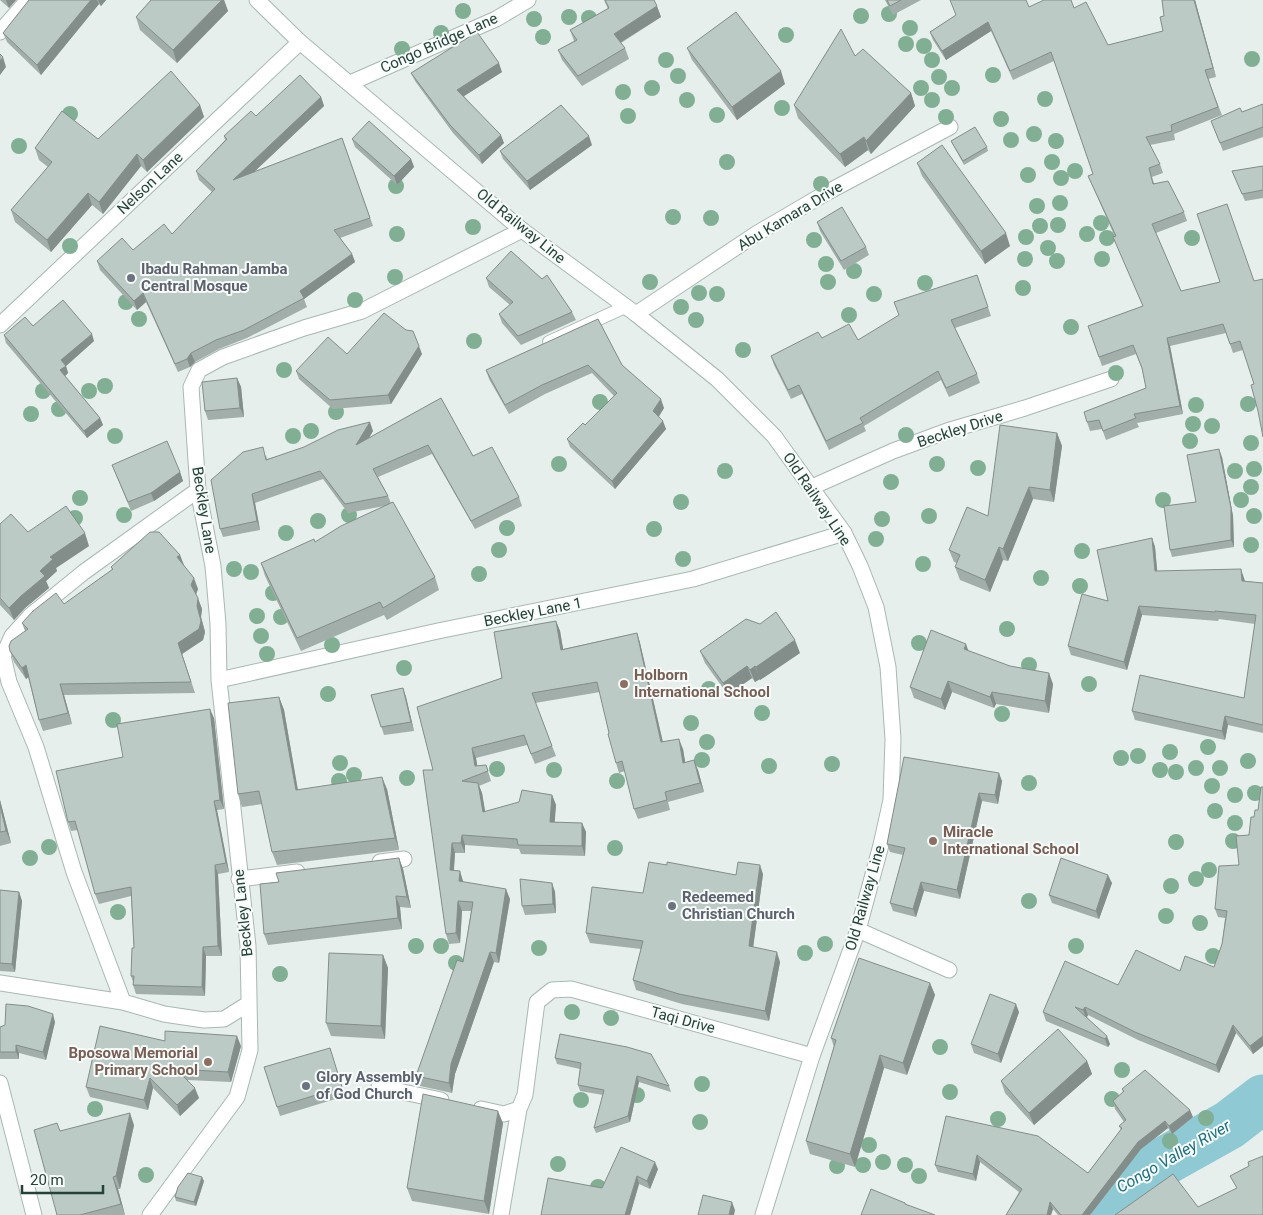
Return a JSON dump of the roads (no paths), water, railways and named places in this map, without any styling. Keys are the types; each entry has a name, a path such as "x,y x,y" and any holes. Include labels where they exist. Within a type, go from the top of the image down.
{"street":[{"path":"0,32 28,0"},
{"name":"Old Railway Line","path":"257,0 300,42 522,230 717,379 774,436 844,532 860,566 876,607 888,667 893,739 891,800 858,930 812,1056 763,1215"},
{"name":"Congo Bridge Lane","path":"350,83 496,19 528,0"},
{"name":"Nelson Lane","path":"0,325 300,42"},
{"name":"Abu Kamara Drive","path":"630,311 810,202 881,162 950,127"},
{"name":"Beckley Lane","path":"150,1215 237,1097 250,1050 248,946 239,879 219,680 218,624 213,566 198,490 191,388 199,370 223,357 304,328 362,311 522,230"},
{"name":"Beckley Drive","path":"812,486 947,430 1025,408 1110,379"},
{"path":"123,1002 74,872 36,747 9,682 3,656 12,636 31,615 84,572 198,490"},
{"name":"Beckley Lane 1","path":"219,680 438,630 693,579 844,532"},
{"path":"365,864 404,859"},
{"path":"239,879 307,870"},
{"path":"858,930 949,970"},
{"path":"0,982 123,1002 164,1014 204,1020 224,1019 248,1004"},
{"name":"Taqi Drive","path":"519,1109 526,1095 537,1002 552,990 571,989 812,1056"},
{"path":"0,1083 34,1215"},
{"path":"379,1087 504,1114 519,1109 501,1215"}],"lane":[{"path":"540,346 630,311"}],"waterway":[{"name":"Congo Valley River","path":"1087,1215 1095,1200 1229,1125 1263,1099"}],"place":[{"name":"Ibadu Rahman Jamba Central Mosque","path":"131,278"},
{"name":"Holborn International School","path":"624,684"},
{"name":"Miracle International School","path":"933,841"},
{"name":"Redeemed Christian Church","path":"672,906"},
{"name":"Bposowa Memorial Primary School","path":"208,1062"},
{"name":"Glory Assembly of God Church","path":"306,1086"}]}
